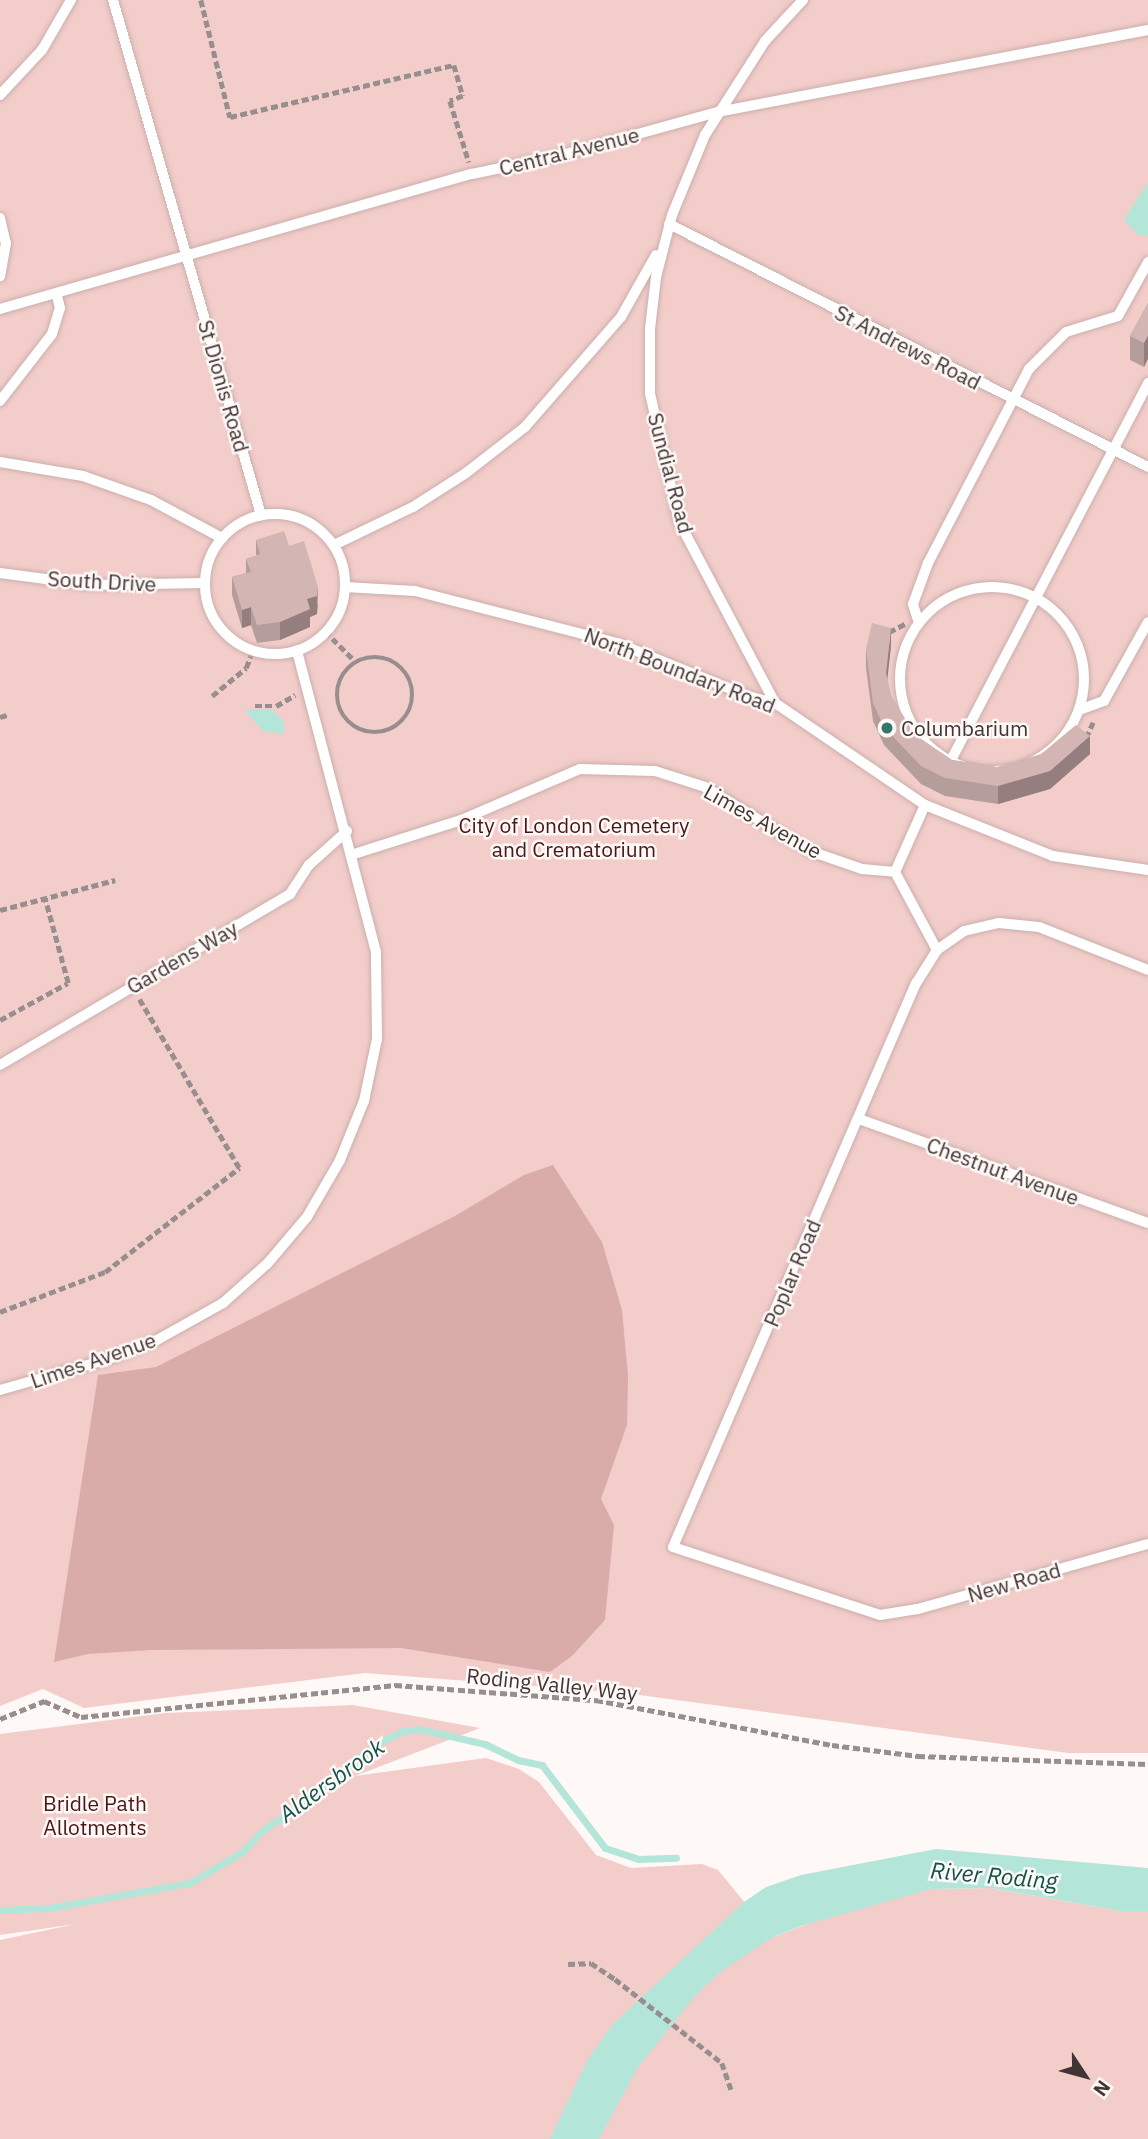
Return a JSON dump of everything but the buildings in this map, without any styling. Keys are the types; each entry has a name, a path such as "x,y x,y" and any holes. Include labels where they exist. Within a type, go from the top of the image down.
{"lane":[{"path":"0,95 42,50 71,0"},
{"name":"St Dionis Road","path":"113,0 261,515"},
{"path":"334,545 413,507 466,473 525,427 621,317 648,274 718,111 765,41 803,0"},
{"name":"Central Avenue","path":"0,309 57,296 472,174 558,156 718,111 1148,30"},
{"path":"0,218 6,243 0,276"},
{"name":"St Andrews Road","path":"669,224 1148,467"},
{"name":"Sundial Road","path":"669,224 650,328 650,393 679,522 775,703"},
{"path":"919,623 913,604 929,564 1029,369 1066,332 1118,316 1148,262"},
{"path":"0,401 52,334 60,307 57,296"},
{"path":"950,762 1148,383"},
{"path":"0,462 83,476 151,500 222,538"},
{"path":"261,515 302,519 334,545 345,587 341,606 326,631 297,650 253,650 221,629 212,615 204,583 208,561 222,538 237,524 261,515"},
{"name":"South Drive","path":"0,573 91,584 204,583"},
{"name":"North Boundary Road","path":"345,587 415,592 554,624 655,657 747,696 775,703 925,805 1053,856 1148,870"},
{"path":"985,587 1010,589 1034,597 1056,612 1072,633 1082,658 1084,684 1079,710 1067,733 1049,752 1026,765 1001,771 950,762 928,746 912,725 902,700 900,673 906,646 919,623 949,599 985,587"},
{"path":"1079,710 1104,701 1148,622"},
{"path":"297,650 352,849"},
{"name":"Limes Avenue","path":"0,1390 109,1359 157,1340 223,1303 267,1264 307,1217 341,1160 364,1101 377,1039 376,952 352,849 461,820 580,769 655,771 705,787 810,851 862,869 895,872"},
{"path":"925,805 895,872 937,950 964,931 999,923 1039,927 1148,970"},
{"name":"Gardens Way","path":"0,1065 290,894 309,865 347,831"},
{"name":"Poplar Road","path":"880,1615 673,1547 916,982 937,950"},
{"name":"Chestnut Avenue","path":"859,1119 1148,1223"},
{"name":"New Road","path":"880,1615 918,1609 1148,1544"}],"path":[{"path":"201,0 230,117 454,65 463,96 450,101 472,174"},
{"path":"886,636 890,629"},
{"path":"326,631 356,662"},
{"path":"212,696 246,668 253,650"},
{"path":"380,657 392,661 409,677 412,702 408,713 390,729 378,733 354,726 339,706 340,681 356,662 380,657"},
{"path":"255,706 276,706 308,687"},
{"path":"0,717 10,715"},
{"path":"1080,746 1091,732"},
{"path":"0,911 115,880"},
{"path":"0,1020 68,983 45,899"},
{"path":"0,1312 105,1272 239,1168 131,987"},
{"name":"Roding Valley Way","path":"0,1720 44,1701 80,1717 395,1685 596,1700 832,1745 918,1756 1148,1764"},
{"path":"568,1964 592,1964 710,2053 727,2071 732,2092"}],"green space":[{"name":"City of London Cemetery and Crematorium","path":"0,0 1148,0 1148,1753 1068,1753 625,1693 365,1673 84,1708 43,1689 0,1706"},
{"name":"Bridle Path Allotments","path":"353,1705 480,1728 355,1776 486,1758 519,1769 539,1782 596,1855 631,1868 702,1864 718,1870 773,1937 834,1914 931,1889 991,1888 1121,1911 1148,1911 1148,2139 0,2139 0,1940 76,1924 0,1935 0,1734 166,1713"}],"shaded area":[{"path":"553,1165 602,1242 622,1310 628,1376 627,1425 601,1499 614,1525 605,1620 572,1656 550,1672 401,1648 150,1650 88,1654 54,1662 98,1375 156,1367 455,1216 524,1175"}],"water":[{"path":"1148,182 1148,235 1139,236 1124,220"},
{"path":"244,709 271,709 284,721 284,734 263,731"},
{"name":"River Roding","path":"936,1849 1148,1868 1148,1911 1121,1911 991,1888 931,1889 801,1926 773,1937 719,1973 695,1996 638,2067 599,2139 550,2139 587,2061 612,2025 744,1902 766,1887 801,1875"}],"waterway":[{"name":"Aldersbrook","path":"0,1910 49,1908 190,1883 242,1852 263,1830 318,1793 373,1746 402,1731 420,1729 485,1744 518,1760 542,1765 605,1848 638,1859 676,1858"}],"place":[{"name":"Columbarium","path":"887,728"}]}
